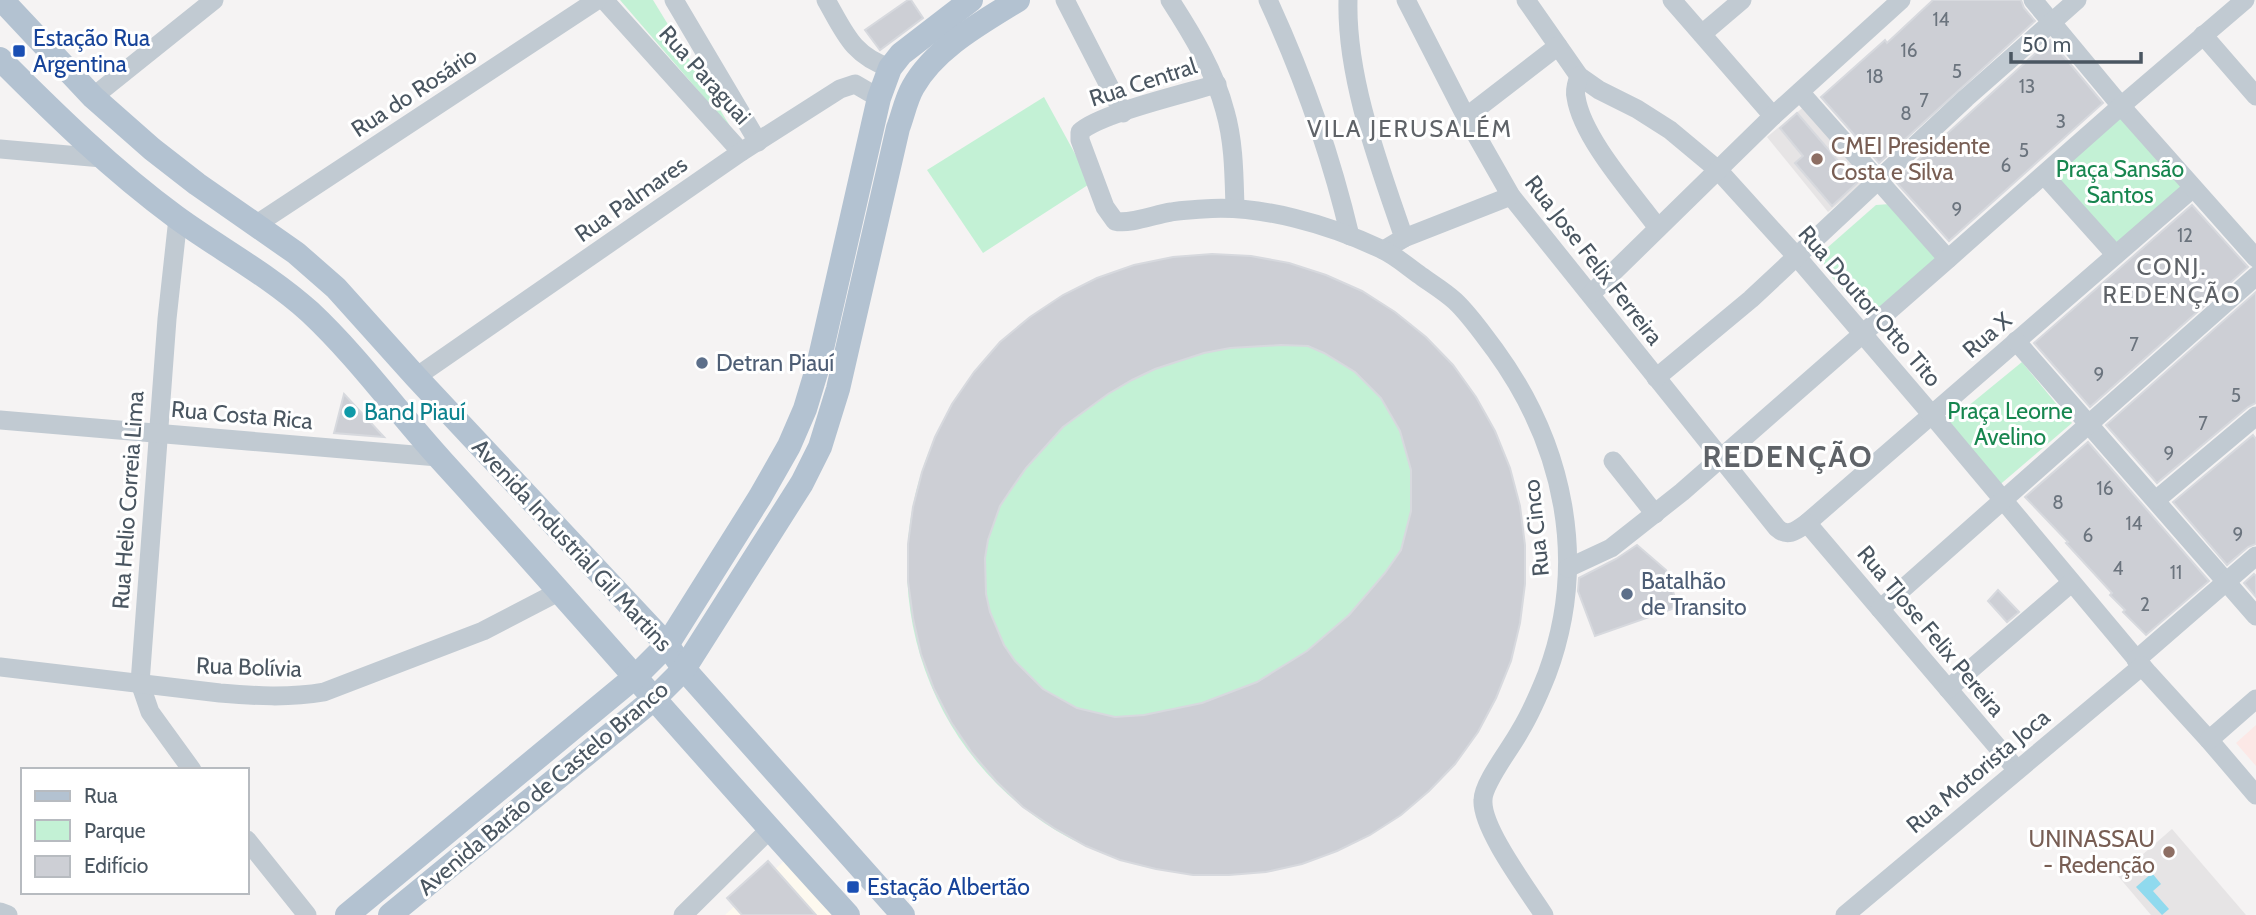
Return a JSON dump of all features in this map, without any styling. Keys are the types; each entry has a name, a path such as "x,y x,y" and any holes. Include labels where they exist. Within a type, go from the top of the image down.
{"main road":[{"name":"Avenida Industrial Gil Martins","path":"2,0 93,97 152,149 296,253 336,288 667,645 684,669 903,915"},
{"name":"Avenida Barão de Castelo Branco","path":"347,915 636,676 667,645 760,497 789,446 805,409 818,366 879,98 890,68 908,47 971,0"},
{"name":"Avenida Barão de Castelo Branco","path":"390,915 655,698 684,669 802,483 820,447 838,389 898,128 912,89 930,63 1018,0"},
{"name":"Avenida Industrial Gil Martins","path":"0,59 102,158 178,218 264,276 309,312 848,915"}],"street":[{"path":"93,97 214,0"},
{"name":"Rua do Rosário","path":"257,224 597,0"},
{"name":"Rua Paraguai","path":"604,0 750,147"},
{"path":"674,0 750,147"},
{"path":"826,0 856,49 867,58 890,68"},
{"path":"1065,0 1123,113"},
{"path":"1170,0 1217,84 1226,112 1232,145 1235,208"},
{"path":"1268,0 1319,126 1336,177 1350,236"},
{"path":"1348,0 1347,25 1352,63 1404,238"},
{"name":"Rua Jose Felix Ferreira","path":"1406,0 1466,117 1511,196 1777,528 1791,533 1807,523"},
{"path":"1526,0 1579,76 1575,88 1576,97 1579,111 1590,134 1658,228"},
{"path":"1672,0 1773,116"},
{"path":"1702,34 1742,0"},
{"path":"1591,294 1773,116 1901,0"},
{"path":"2033,0 2121,106 2256,258"},
{"path":"1656,378 1751,299 1966,98 2077,0"},
{"path":"1568,568 1611,548 1655,514 2245,0"},
{"path":"2203,35 2256,96"},
{"path":"1466,117 1558,46"},
{"name":"Rua Doutor Otto Tito","path":"1579,76 1670,131 1718,170 1797,257 2139,663 2256,795"},
{"name":"Rua Palmares","path":"416,377 750,147 840,89 851,84 857,85 879,98"},
{"name":"Rua Central","path":"1085,127 1217,84"},
{"path":"1800,92 1948,259"},
{"name":"Rua Cinco","path":"1085,127 1080,132 1080,140 1105,207 1118,223 1171,212 1235,208 1311,223 1384,250 1454,300 1510,371 1527,400 1553,460 1566,529 1566,601 1547,672 1520,732 1484,791 1482,803 1485,818 1494,835 1544,915"},
{"path":"0,149 102,158"},
{"path":"2044,175 2115,254"},
{"name":"Rua X","path":"1807,523 2193,188"},
{"path":"1384,250 1404,238 1511,196"},
{"name":"Rua Helio Correia Lima","path":"178,218 167,320 139,683 150,712 191,768"},
{"path":"1880,609 2256,276"},
{"path":"2016,341 2256,617"},
{"path":"2156,500 2256,416"},
{"name":"Rua Costa Rica","path":"0,420 438,457"},
{"path":"1613,461 1655,514"},
{"name":"Rua TJose Felix Pereira","path":"1807,523 2017,770"},
{"name":"Rua Motorista Joca","path":"1845,915 2017,770 2256,556"},
{"path":"1948,689 2071,583"},
{"name":"Rua Bolívia","path":"0,667 253,696 299,696 324,692 483,631 561,591"},
{"path":"2209,740 2256,699"},
{"path":"684,915 770,829"},
{"path":"248,841 307,915"},
{"path":"0,912 8,915"}],"shaded area":[{"name":"CMEI Presidente Costa e Silva","path":"1806,105 1867,180 1828,212 1767,137"},
{"path":"2256,725 2256,766 2236,743"},
{"name":"UNINASSAU - Redenção","path":"2172,829 2246,915 2151,915 2118,876"},
{"path":"784,861 832,915 725,915"}],"green space":[{"path":"620,0 653,0 733,131"},
{"path":"1044,97 1091,183 983,253 927,170"},
{"name":"Praça Sansão Santos","path":"2120,116 2187,191 2117,250 2052,172"},
{"path":"1890,204 1939,259 1869,320 1824,268 1824,255 1827,248 1876,205"},
{"path":"1216,257 1276,263 1334,281 1387,309 1412,327 1434,348 1455,370 1473,395 1501,448 1519,506 1525,566 1519,626 1501,684 1473,737 1455,762 1434,784 1412,805 1387,823 1334,851 1276,869 1216,875 1156,869 1098,851 1045,823 1020,805 998,784 977,762 959,737 931,684 913,626 907,566 913,506 931,448 959,395 977,370 998,348 1020,327 1045,309 1098,281 1156,263"},
{"name":"Praça Leorne Avelino","path":"2022,362 2072,423 1996,488 1945,425"}],"water":[{"path":"2152,873 2161,884 2153,891 2169,909 2162,915 2136,887"}],"building":[{"path":"911,0 923,18 880,50 865,30"},
{"path":"1933,0 2021,0 2035,21 1879,163 1821,97 1885,40 1887,43"},
{"path":"2050,40 2103,103 1949,241 1895,181"},
{"path":"1797,113 1857,183 1832,206 1795,163 1803,156 1780,128"},
{"path":"2192,205 2248,267 2090,407 2034,343"},
{"path":"1212,254 1251,256 1289,263 1362,291 1395,312 1426,337 1453,365 1476,397 1495,431 1510,468 1520,506 1525,545 1525,584 1520,623 1511,661 1478,732 1455,764 1401,815 1370,835 1337,851 1302,864 1266,872 1193,875 1120,860 1086,846 1023,807 972,753 951,722 934,689 921,654 913,618 908,581 908,544 913,507 935,437 952,404 974,372 1000,342 1063,295 1097,278 1134,265 1173,257","holes":["1308,346 1355,372 1381,398 1400,431 1411,470 1411,511 1401,550 1385,573 1349,615 1307,651 1257,682 1202,703 1144,715 1115,717 1077,708 1043,689 1015,661 1004,645 990,612 986,594 985,558 988,540 1000,506 1026,468 1063,427 1108,394 1155,369 1204,353 1230,348"]},
{"path":"2256,292 2256,403 2157,483 2106,425"},
{"name":"Band Piauí","path":"344,394 384,437 334,433"},
{"path":"2253,435 2256,439 2256,544 2248,547 2227,565 2173,502"},
{"path":"2088,442 2209,581 2146,635 2123,612 2125,610 2110,595 2112,593 2066,543 2068,542 2025,497"},
{"name":"Batalhão de Transito","path":"1637,545 1666,570 1678,607 1595,636 1578,591 1579,578"},
{"path":"2254,574 2256,576 2256,597 2244,583"},
{"path":"1998,590 2019,612 2007,622 1988,601"},
{"path":"768,861 816,915 742,915 727,898"}],"place":[{"name":"Estação Rua Argentina","path":"19,51"},
{"name":"CMEI Presidente Costa e Silva","path":"1817,159"},
{"name":"Detran Piauí","path":"702,363"},
{"name":"Band Piauí","path":"350,412"},
{"name":"Batalhão de Transito","path":"1627,594"},
{"name":"UNINASSAU - Redenção","path":"2169,852"},
{"name":"Estação Albertão","path":"853,887"}],"district":[{"name":"VILA JERUSALÉM","path":"1410,128"},
{"name":"CONJ. REDENÇÃO","path":"2172,280"},
{"name":"REDENÇÃO","path":"1788,456"}]}
